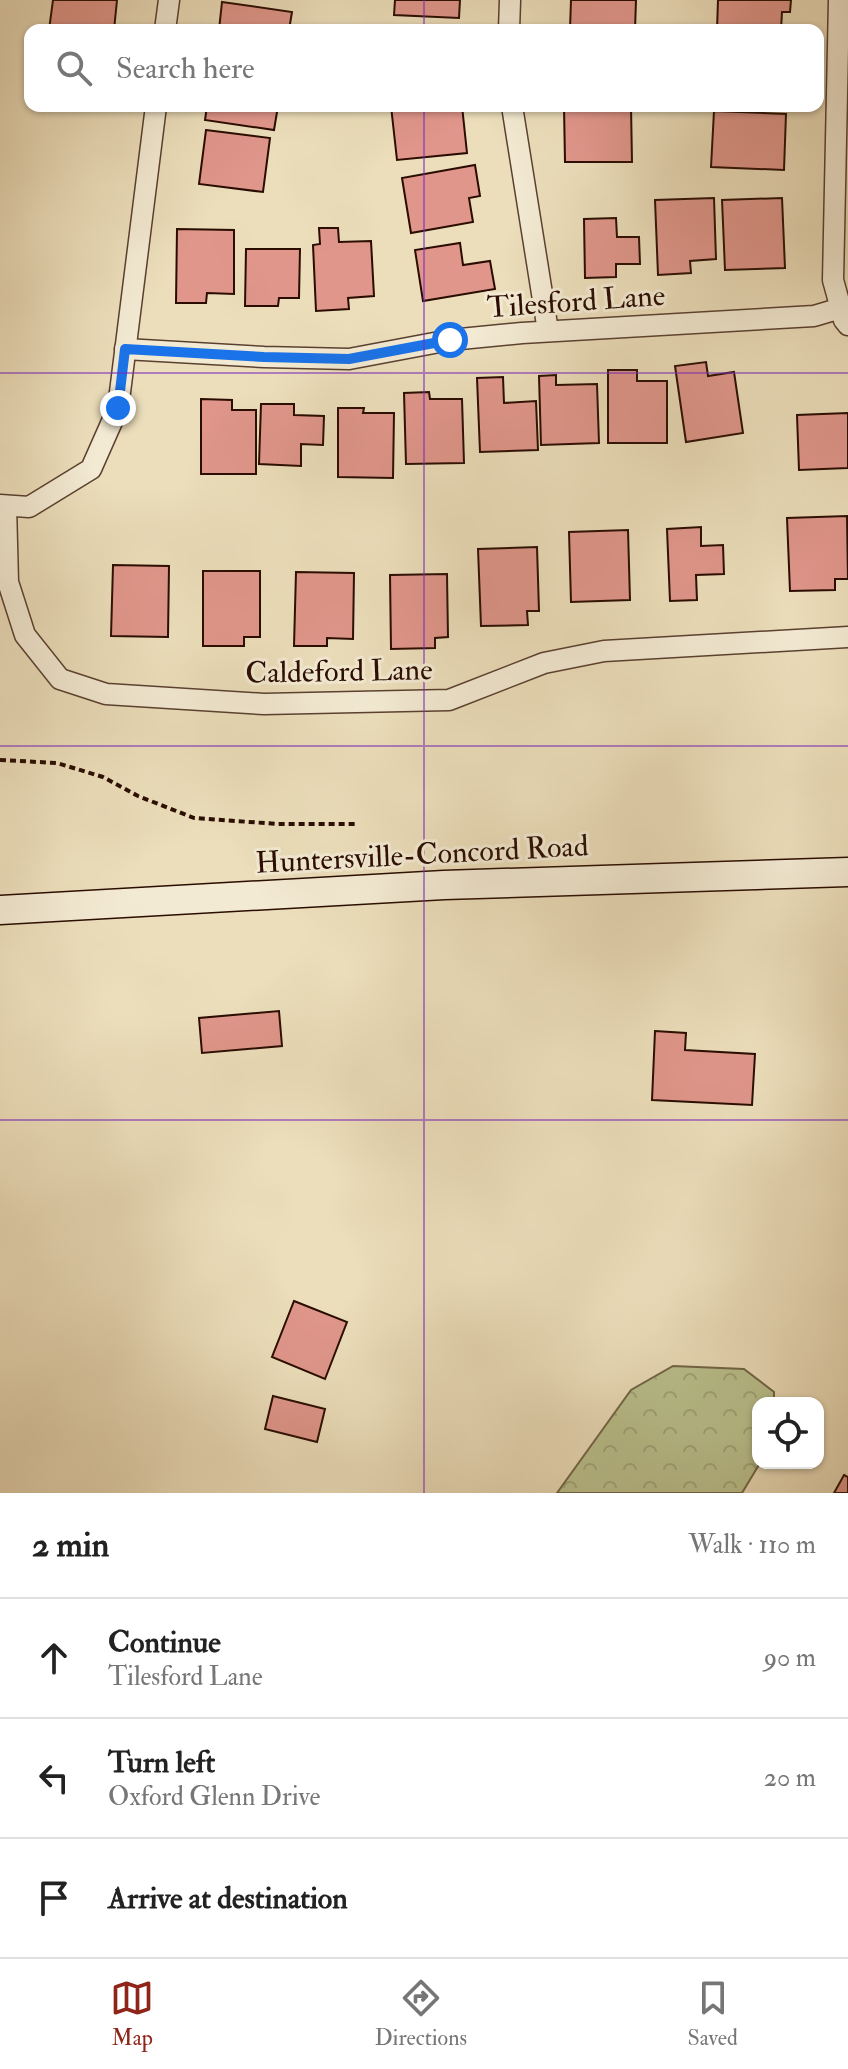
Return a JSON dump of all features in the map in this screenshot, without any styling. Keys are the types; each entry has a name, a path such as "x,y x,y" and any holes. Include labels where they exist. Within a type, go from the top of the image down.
{"main road":[{"name":"Huntersville-Concord Road","path":"0,910 444,885 848,872"}],"street":[{"path":"166,24 169,0"},
{"path":"509,24 510,0"},
{"path":"839,0 833,280 844,316"},
{"path":"3,506 29,507 91,469 118,408 155,112"},
{"path":"513,112 548,331"},
{"name":"Tilesford Lane","path":"125,349 349,359 450,340 548,331 844,316"},
{"name":"Caldeford Lane","path":"3,506 8,582 25,635 60,679 106,694 264,704 449,700 544,663 604,651 848,637"}],"path":[{"path":"0,760 57,763 103,777 138,796 194,818 278,824 356,824"}],"green space":[{"path":"673,1366 744,1369 774,1392 774,1397 752,1397 752,1469 756,1469 742,1493 557,1493 631,1390"}],"building":[{"path":"53,0 117,0 115,24 50,24"},
{"path":"395,0 460,0 459,18 394,15"},
{"path":"571,0 636,0 635,24 570,24"},
{"path":"718,0 791,0 790,12 782,12 781,24 717,24"},
{"path":"222,2 292,12 290,24 220,24"},
{"path":"206,112 277,112 274,130 205,120"},
{"path":"392,112 463,112 467,153 397,160"},
{"path":"564,112 631,112 632,162 565,162"},
{"path":"714,112 786,114 784,170 711,167"},
{"path":"206,130 270,138 263,192 199,184"},
{"path":"475,165 480,196 469,198 473,222 411,233 402,178"},
{"path":"714,198 716,259 690,261 691,273 658,275 655,200"},
{"path":"782,198 785,268 725,270 722,200"},
{"path":"616,218 617,237 639,237 640,264 616,264 616,277 585,278 584,219"},
{"path":"319,228 338,228 339,242 371,241 374,296 348,298 349,309 316,311 313,245 320,244"},
{"path":"177,229 234,230 234,294 207,293 206,303 176,303"},
{"path":"460,243 463,265 490,261 495,289 423,301 415,250"},
{"path":"246,249 300,249 299,298 279,298 278,306 245,306"},
{"path":"706,362 708,376 734,372 743,433 686,442 675,366"},
{"path":"608,370 637,370 637,381 667,381 667,443 608,443"},
{"path":"556,375 556,385 597,384 599,443 541,445 539,376"},
{"path":"503,377 504,403 536,401 538,450 480,452 477,378"},
{"path":"429,392 430,399 462,399 464,463 406,464 404,393"},
{"path":"201,399 232,400 232,410 256,410 256,474 201,474"},
{"path":"261,404 294,404 294,415 324,416 323,445 301,444 301,466 259,464"},
{"path":"338,408 364,408 363,413 394,413 393,478 338,477"},
{"path":"848,413 848,468 799,470 797,415"},
{"path":"847,516 848,579 835,579 835,590 790,591 787,518"},
{"path":"701,527 701,546 723,545 724,574 696,575 697,600 670,601 667,529"},
{"path":"628,530 630,600 571,602 569,532"},
{"path":"537,547 539,611 527,611 528,625 481,626 478,549"},
{"path":"113,565 169,566 168,637 111,636"},
{"path":"203,571 260,571 260,637 244,637 244,646 203,646"},
{"path":"296,572 354,573 353,639 327,638 327,646 294,646"},
{"path":"447,574 448,637 435,638 435,648 391,649 390,575"},
{"path":"279,1011 282,1046 202,1053 199,1018"},
{"path":"655,1031 686,1033 685,1050 755,1054 752,1105 652,1100"},
{"path":"294,1301 347,1322 325,1379 272,1357"},
{"path":"273,1396 325,1409 317,1442 265,1429"},
{"path":"844,1475 848,1477 848,1493 834,1493"}],"route":[{"path":"118,408 125,349 349,359 450,340"}]}
